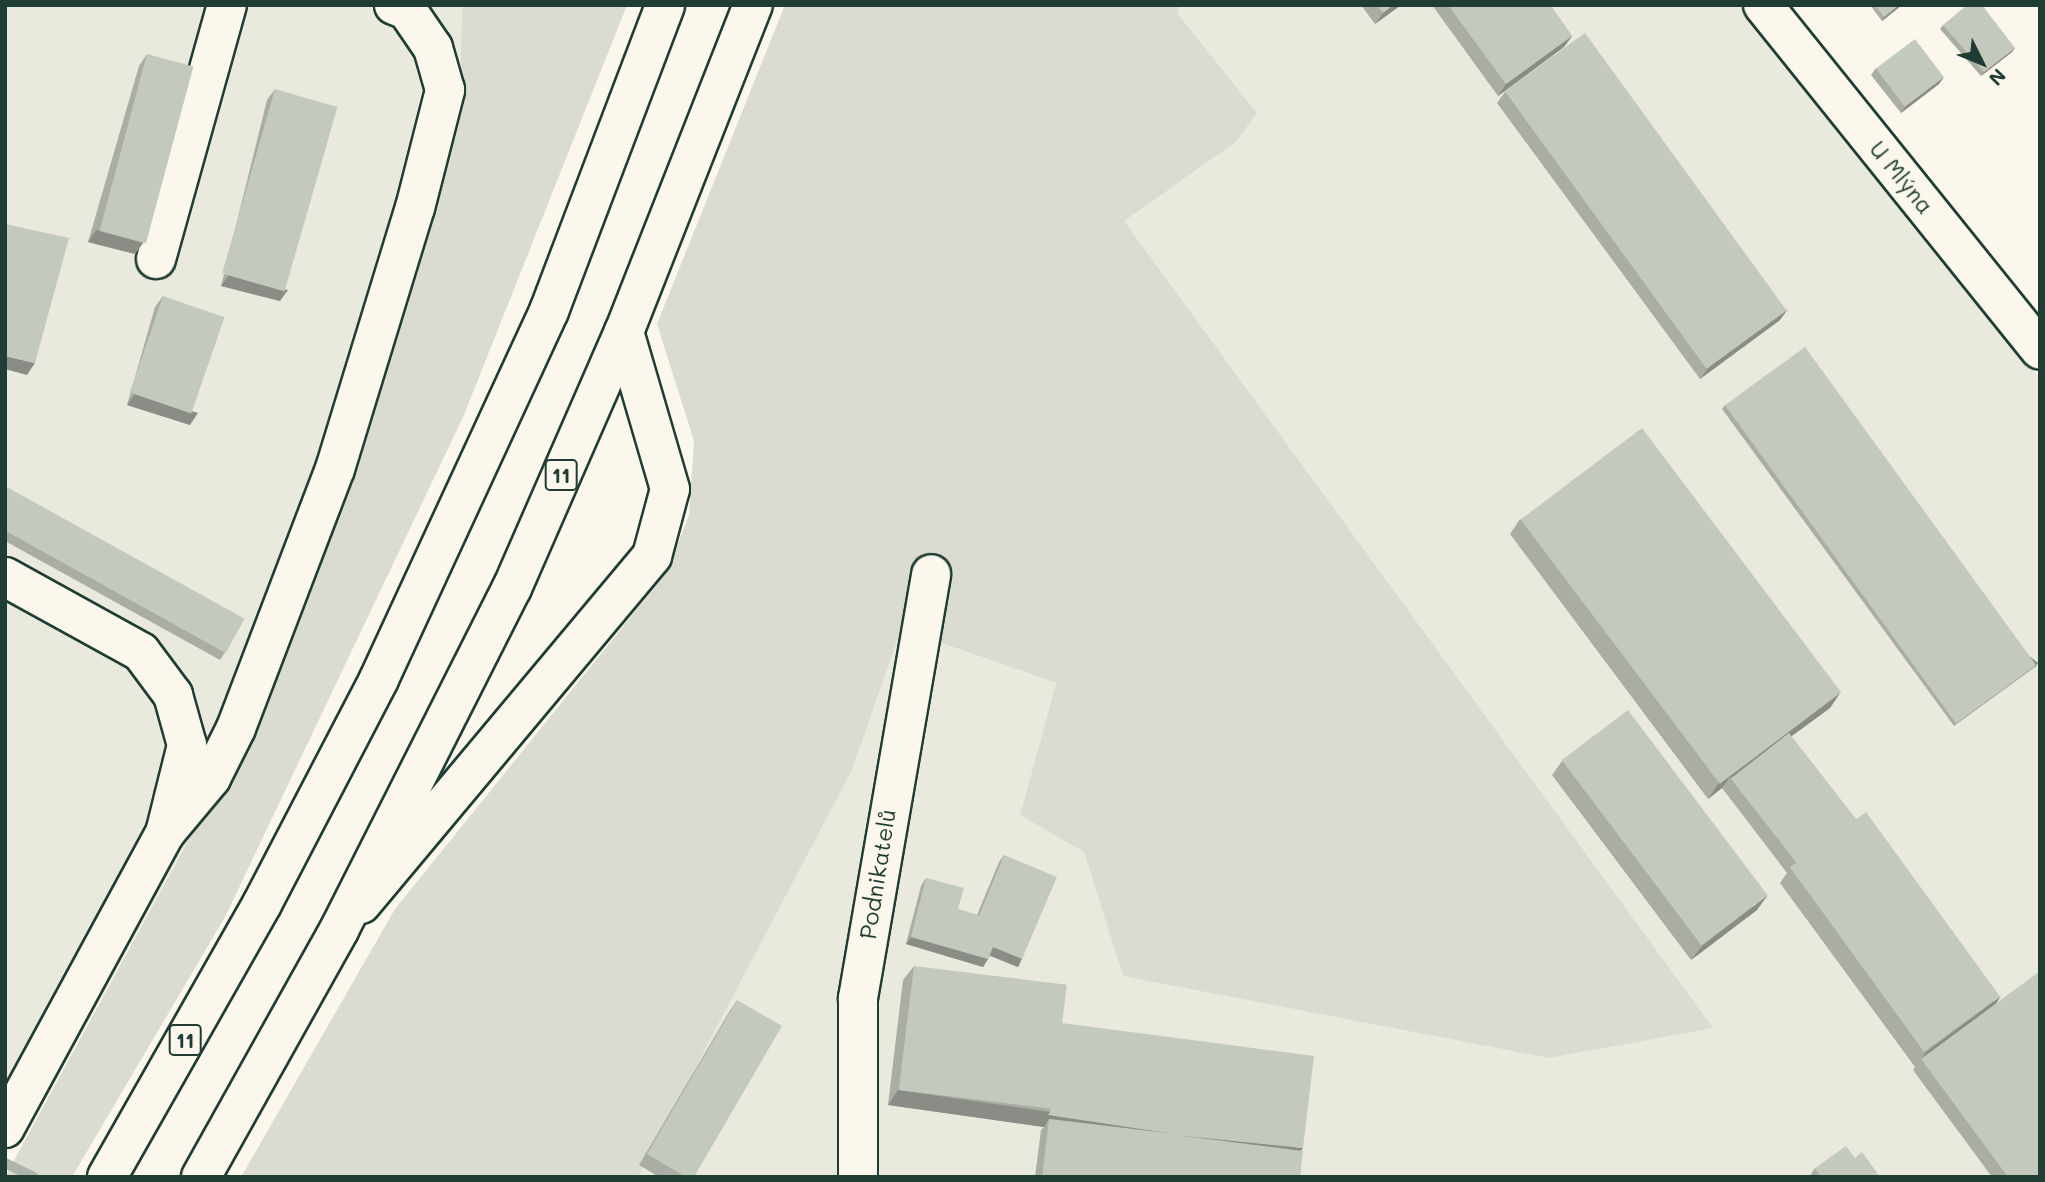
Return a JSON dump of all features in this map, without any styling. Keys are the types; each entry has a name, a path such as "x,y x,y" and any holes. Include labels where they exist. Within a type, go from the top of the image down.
{"main road":[{"path":"156,259 227,5"},
{"path":"5,1128 165,833 211,778 236,728 335,469 415,208 445,90 433,48 407,10 394,5"},
{"name":"11","path":"107,1177 262,904 379,679 549,311 664,5"},
{"name":"11","path":"201,1177 339,930 512,588 624,332 752,5"},
{"name":"U Mlýna","path":"1763,5 2040,350"},
{"path":"339,930 652,556 670,489 624,332"},
{"name":"Podnikatelů","path":"858,1177 858,998 931,574"},
{"path":"5,577 106,630 141,652 161,675 180,709 187,745 165,833"}],"shaded area":[{"path":"5,5 462,5 460,97 251,725 37,1115 5,1105"},
{"path":"462,5 627,5 464,415 225,917 72,1177 5,1177 251,725 460,97"},
{"path":"785,5 1180,5 1177,13 1257,113 1236,142 1124,221 1713,1028 1549,1058 1123,976 1084,852 1020,815 1056,683 901,629 852,770 638,1177 241,1177 395,909 667,572 689,515 694,441 657,324"},
{"path":"1180,5 1743,5 2040,378 2040,1177 638,1177 852,770 900,629 1056,683 1020,815 1084,851 1123,976 1712,1028 1123,221 1236,142 1257,113 1176,13"}],"building":[{"path":"1377,5 1393,5 1383,13"},
{"path":"1448,5 1550,5 1572,36 1506,84"},
{"path":"1875,5 1899,5 1884,17"},
{"path":"1967,5 1982,5 2015,48 1984,72 1943,25"},
{"path":"1585,33 1787,310 1707,369 1505,91"},
{"path":"1915,39 1944,77 1905,107 1876,68"},
{"path":"147,54 193,66 146,243 100,231"},
{"path":"275,89 337,107 285,291 222,274"},
{"path":"5,224 69,238 35,363 5,356"},
{"path":"163,296 224,317 191,414 130,392"},
{"path":"1805,347 2036,665 1956,723 1725,405"},
{"path":"1642,428 1841,692 1720,784 1521,519"},
{"path":"5,486 245,619 226,653 5,531"},
{"path":"1628,710 1768,895 1701,945 1562,760"},
{"path":"1789,733 1857,820 1798,865 1731,779"},
{"path":"1866,812 2000,996 1924,1052 1790,867"},
{"path":"1004,855 1057,877 1022,959 993,947 988,959 911,937 926,878 964,888 958,909 979,916"},
{"path":"914,966 1067,985 1052,1109 899,1090"},
{"path":"2040,971 2040,1177 2008,1177 1921,1059"},
{"path":"737,1000 782,1026 694,1177 686,1177 647,1154"},
{"path":"1062,1023 1314,1056 1303,1148 1176,1135 1303,1151 1300,1177 1042,1177 1049,1119 1174,1134 1048,1115"},
{"path":"1846,1146 1855,1158 1862,1152 1880,1177 1821,1177 1815,1168"}],"waterway":[{"path":"5,1163 34,1177"}]}
